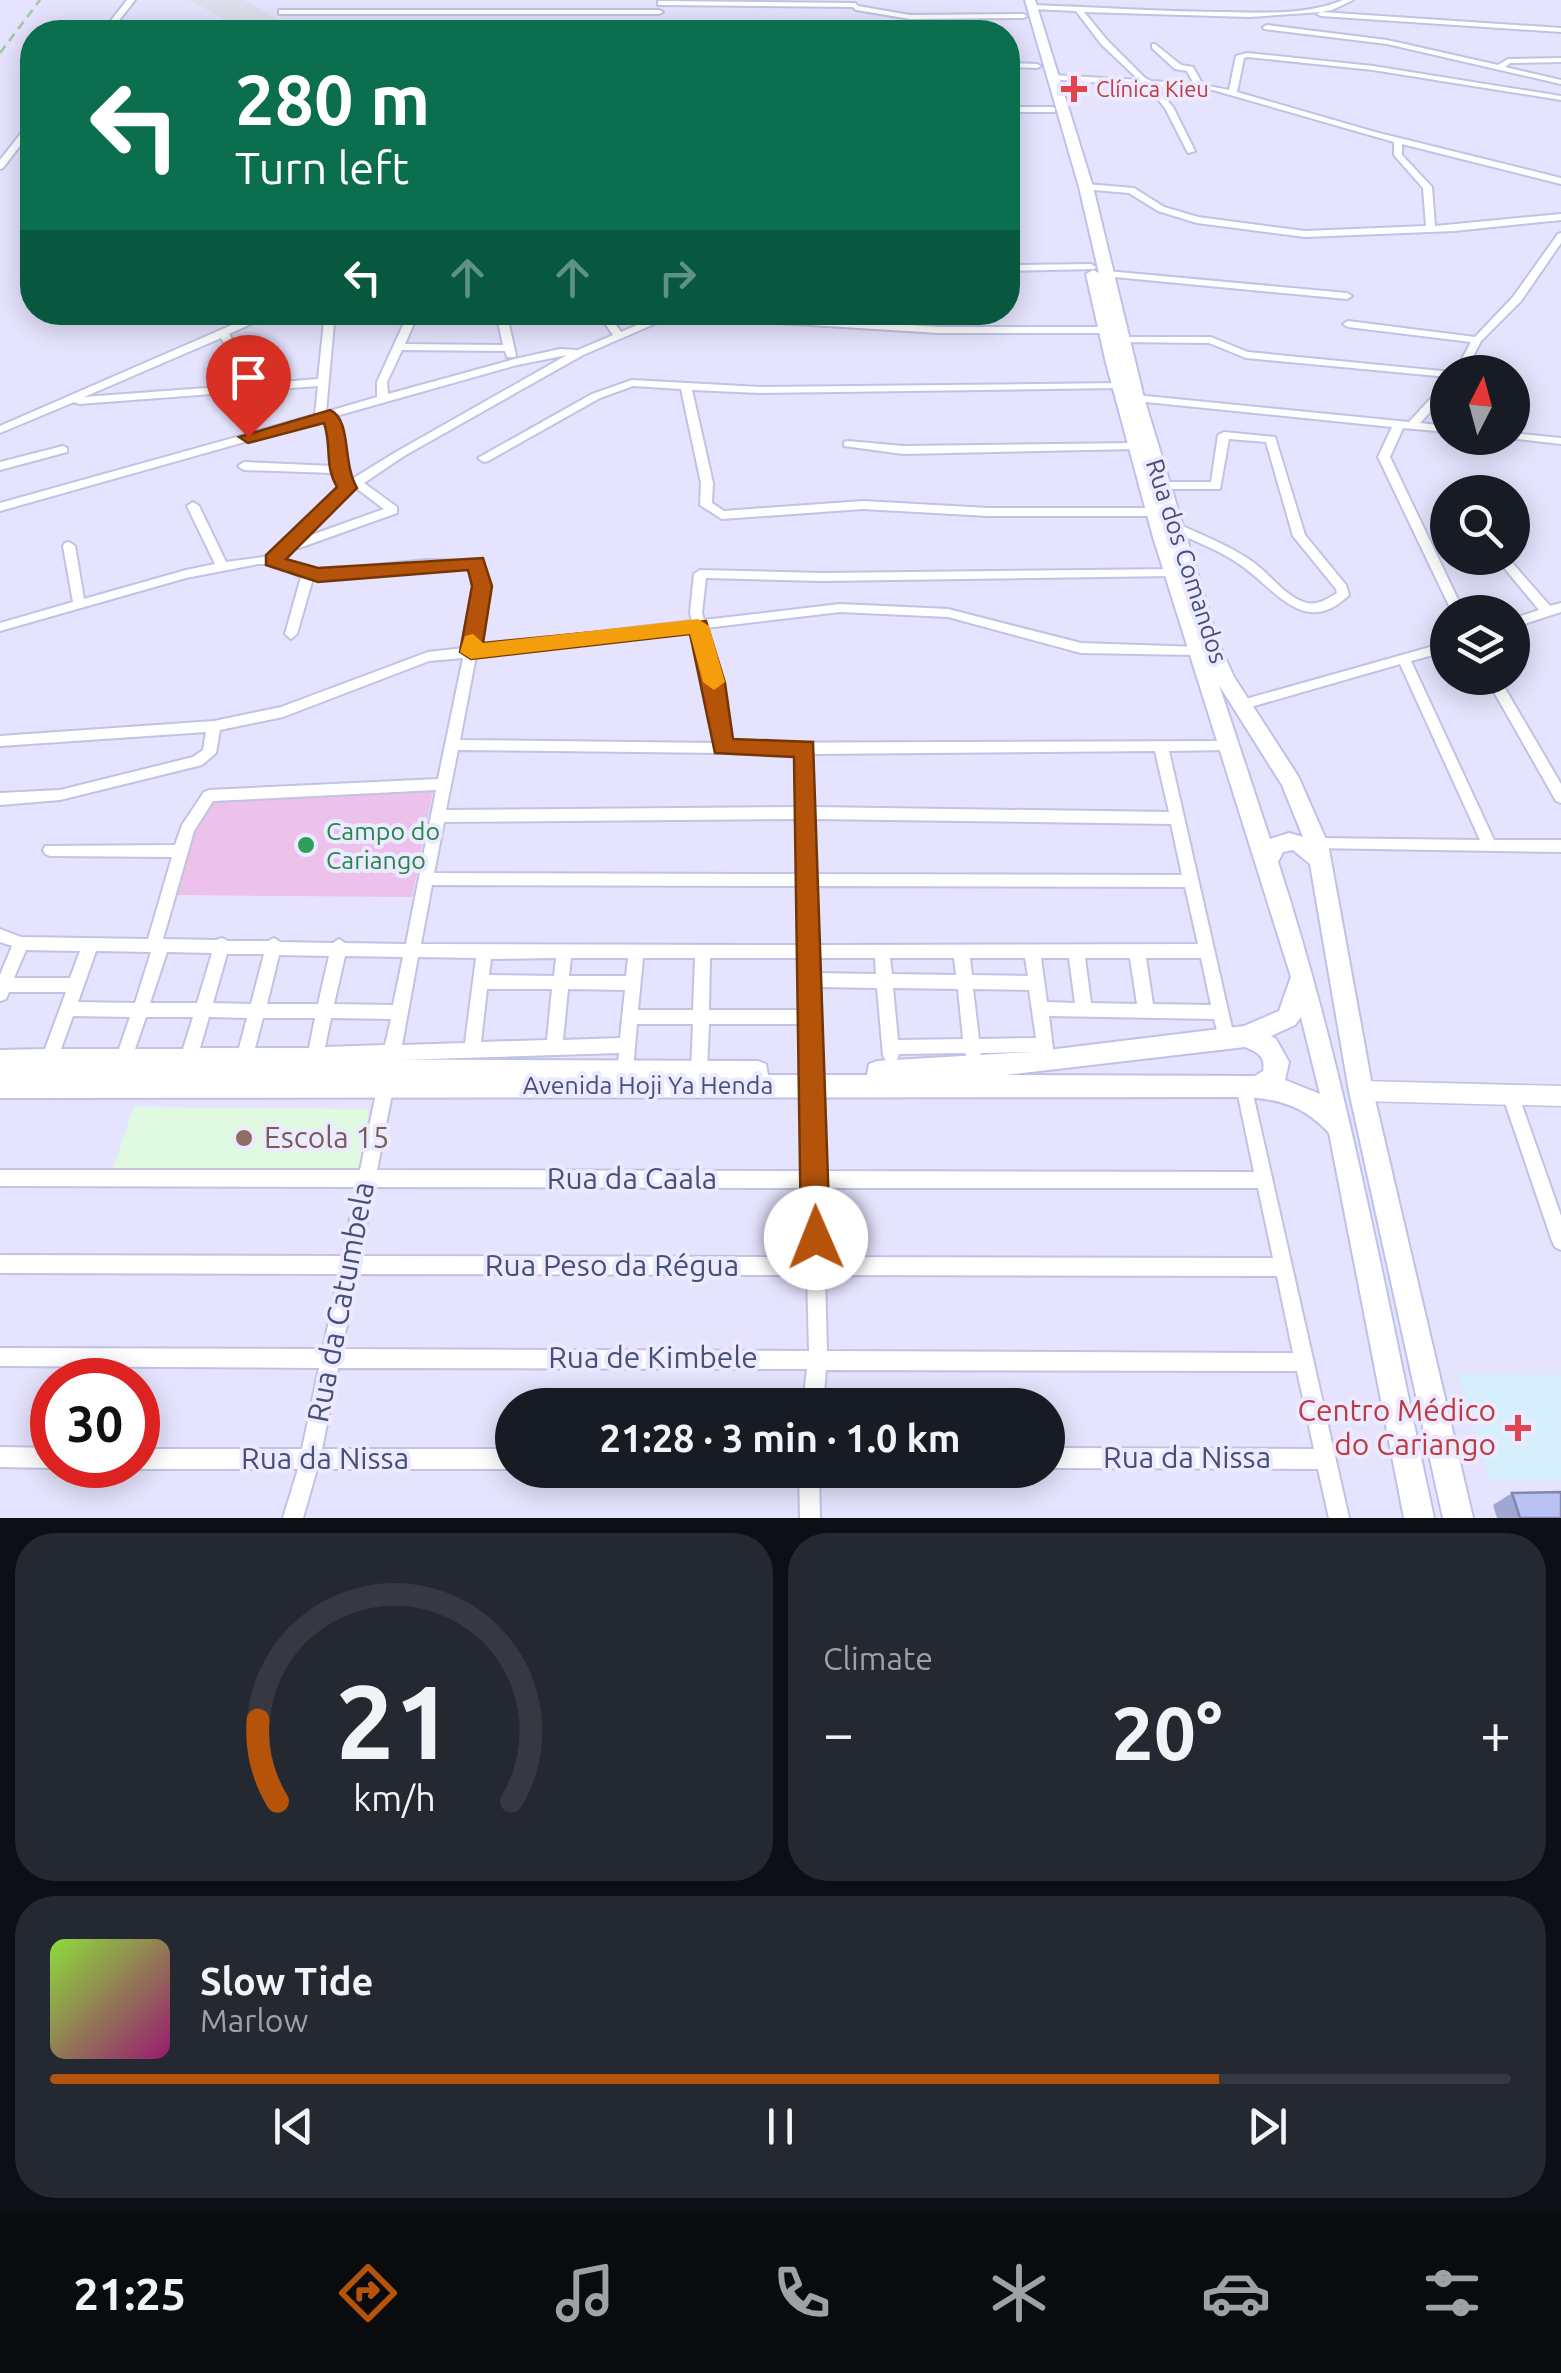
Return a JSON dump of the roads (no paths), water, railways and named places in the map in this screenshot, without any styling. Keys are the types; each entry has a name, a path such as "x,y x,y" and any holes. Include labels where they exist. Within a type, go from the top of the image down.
{"main road":[{"name":"Rua dos Comandos","path":"1025,6 1037,66 1210,644 1240,705 1292,782 1319,853 1361,1091 1458,1518"},
{"name":"Rua dos Comandos","path":"1025,6 1086,187 1104,330 1134,446 1194,650 1268,862 1301,974 1341,1131 1419,1518"},
{"path":"1268,862 1276,846 1290,841 1319,853"},
{"name":"Avenida Hoji Ya Henda","path":"0,1087 627,1058 699,1071 812,1079 891,1059 1046,1053 1236,1036 1286,1018 1294,1008 1301,974"},
{"path":"1236,1036 1268,1046 1278,1062 1274,1078 1250,1086"},
{"name":"Avenida Hoji Ya Henda","path":"0,1069 389,1068 1250,1086 1304,1096 1341,1131"}],"street":[{"path":"116,20 132,0"},
{"path":"476,20 482,0"},
{"path":"1270,0 1280,14"},
{"path":"282,12 855,4 901,16 1025,6 1280,14 1316,11 1349,0"},
{"path":"740,4 741,20"},
{"path":"1078,8 1104,42 1169,107 1191,150"},
{"path":"1316,11 1336,17 1561,30"},
{"path":"1258,14 1279,38 1269,57"},
{"path":"901,16 902,20"},
{"path":"1267,27 1372,39 1561,82"},
{"path":"1155,46 1178,67 1190,69 1199,85"},
{"path":"1233,92 1240,56 1561,98"},
{"path":"1502,66 1508,61 1561,60"},
{"path":"1020,65 1037,66"},
{"path":"1052,77 1199,85 1398,142 1561,181"},
{"path":"1020,110 1052,110"},
{"path":"0,166 20,140"},
{"path":"1398,142 1398,154 1427,187 1431,229"},
{"path":"1086,187 1131,190 1176,214 1252,229 1306,234 1431,229 1561,217"},
{"path":"1469,355 1477,340 1517,299 1560,240"},
{"path":"1020,268 1099,271 1347,296"},
{"path":"1348,324 1477,340"},
{"path":"0,430 243,325"},
{"path":"329,325 324,382 326,417 336,433 336,470"},
{"path":"383,400 382,382 408,325"},
{"path":"503,325 507,348 515,362"},
{"path":"610,325 619,338"},
{"path":"273,560 352,485 579,353 643,325"},
{"path":"860,325 940,330 1104,330"},
{"path":"223,334 240,361 238,388"},
{"path":"1121,340 1211,340 1246,355 1430,372"},
{"path":"398,348 507,348"},
{"path":"0,507 515,362 560,352 579,353"},
{"path":"68,402 324,382"},
{"path":"686,385 708,484 706,505 722,515 863,505 977,511 1154,512"},
{"path":"484,458 619,386 760,390 1118,385"},
{"path":"1136,398 1430,427"},
{"path":"1430,402 1405,425 1384,457 1450,595"},
{"path":"1162,486 1216,486 1226,434 1271,440 1299,536 1342,588 1343,595 1318,606 1292,604 1248,564 1174,527"},
{"path":"1530,438 1561,441"},
{"path":"848,444 903,450 1134,446"},
{"path":"0,466 63,450"},
{"path":"244,466 336,470 352,485 393,510 290,547"},
{"path":"193,506 222,566"},
{"path":"69,546 79,603"},
{"path":"0,626 222,566 273,560 308,574 291,634"},
{"name":"Rua da Catumbela","path":"292,1518 310,1460 482,586 476,562 308,574"},
{"path":"723,747 714,683 698,626 696,579 704,573 824,577 1172,572"},
{"path":"1519,575 1555,610 1530,618"},
{"path":"0,741 214,726 283,712 428,657 840,608 938,612 1081,648 1194,650"},
{"path":"1240,705 1430,651"},
{"path":"1404,659 1490,846"},
{"path":"1504,695 1561,797"},
{"path":"0,799 60,794 197,761 209,752 214,726"},
{"path":"452,745 1228,745"},
{"path":"1161,746 1218,1012 1236,1036"},
{"path":"805,748 818,1358 815,1388"},
{"path":"125,1056 158,946 179,852 192,819 209,796 444,784"},
{"path":"438,816 807,812 1176,818"},
{"path":"1319,853 1561,846"},
{"path":"50,850 179,852"},
{"path":"426,880 1190,881"},
{"path":"0,935 21,943 339,946 484,952 1204,951"},
{"path":"21,943 2,989 76,985"},
{"path":"189,1056 222,944"},
{"path":"50,1058 90,945"},
{"path":"245,1056 274,945"},
{"path":"315,1054 339,946"},
{"path":"0,1056 315,1054 389,1068 472,1048 554,1046 627,1058 636,950"},
{"path":"699,1071 702,950"},
{"path":"554,1046 564,951"},
{"path":"961,951 974,1057"},
{"path":"1032,951 1046,1053"},
{"path":"1076,951 1084,1010"},
{"path":"1137,951 1146,1011"},
{"path":"472,1048 484,952"},
{"path":"882,952 891,1059"},
{"path":"808,980 1036,983"},
{"path":"481,982 633,983"},
{"path":"67,1009 400,1012"},
{"path":"1040,1009 1218,1012"},
{"path":"630,1017 810,1017"},
{"path":"1250,1086 1265,1180 1339,1518"},
{"path":"1361,1091 1561,1096"},
{"path":"1510,1094 1561,1241"},
{"name":"Rua da Caala","path":"0,1178 1265,1180"},
{"name":"Rua Peso da Régua","path":"0,1264 1284,1267"},
{"name":"Rua de Kimbele","path":"0,1357 1306,1362"},
{"path":"0,1457 30,1458"},
{"name":"Rua da Nissa","path":"1065,1458 1327,1459"},
{"name":"Rua da Nissa","path":"160,1459 495,1459"},
{"path":"809,1488 810,1518"}],"railway":[{"path":"25,20 40,0"},
{"path":"0,53 20,26"}],"place":[{"name":"Clínica Kieu","path":"1074,89"},
{"name":"Campo do Cariango","path":"306,845"},
{"name":"Escola 15","path":"244,1138"},
{"name":"Centro Médico do Cariango","path":"1518,1428"}]}
